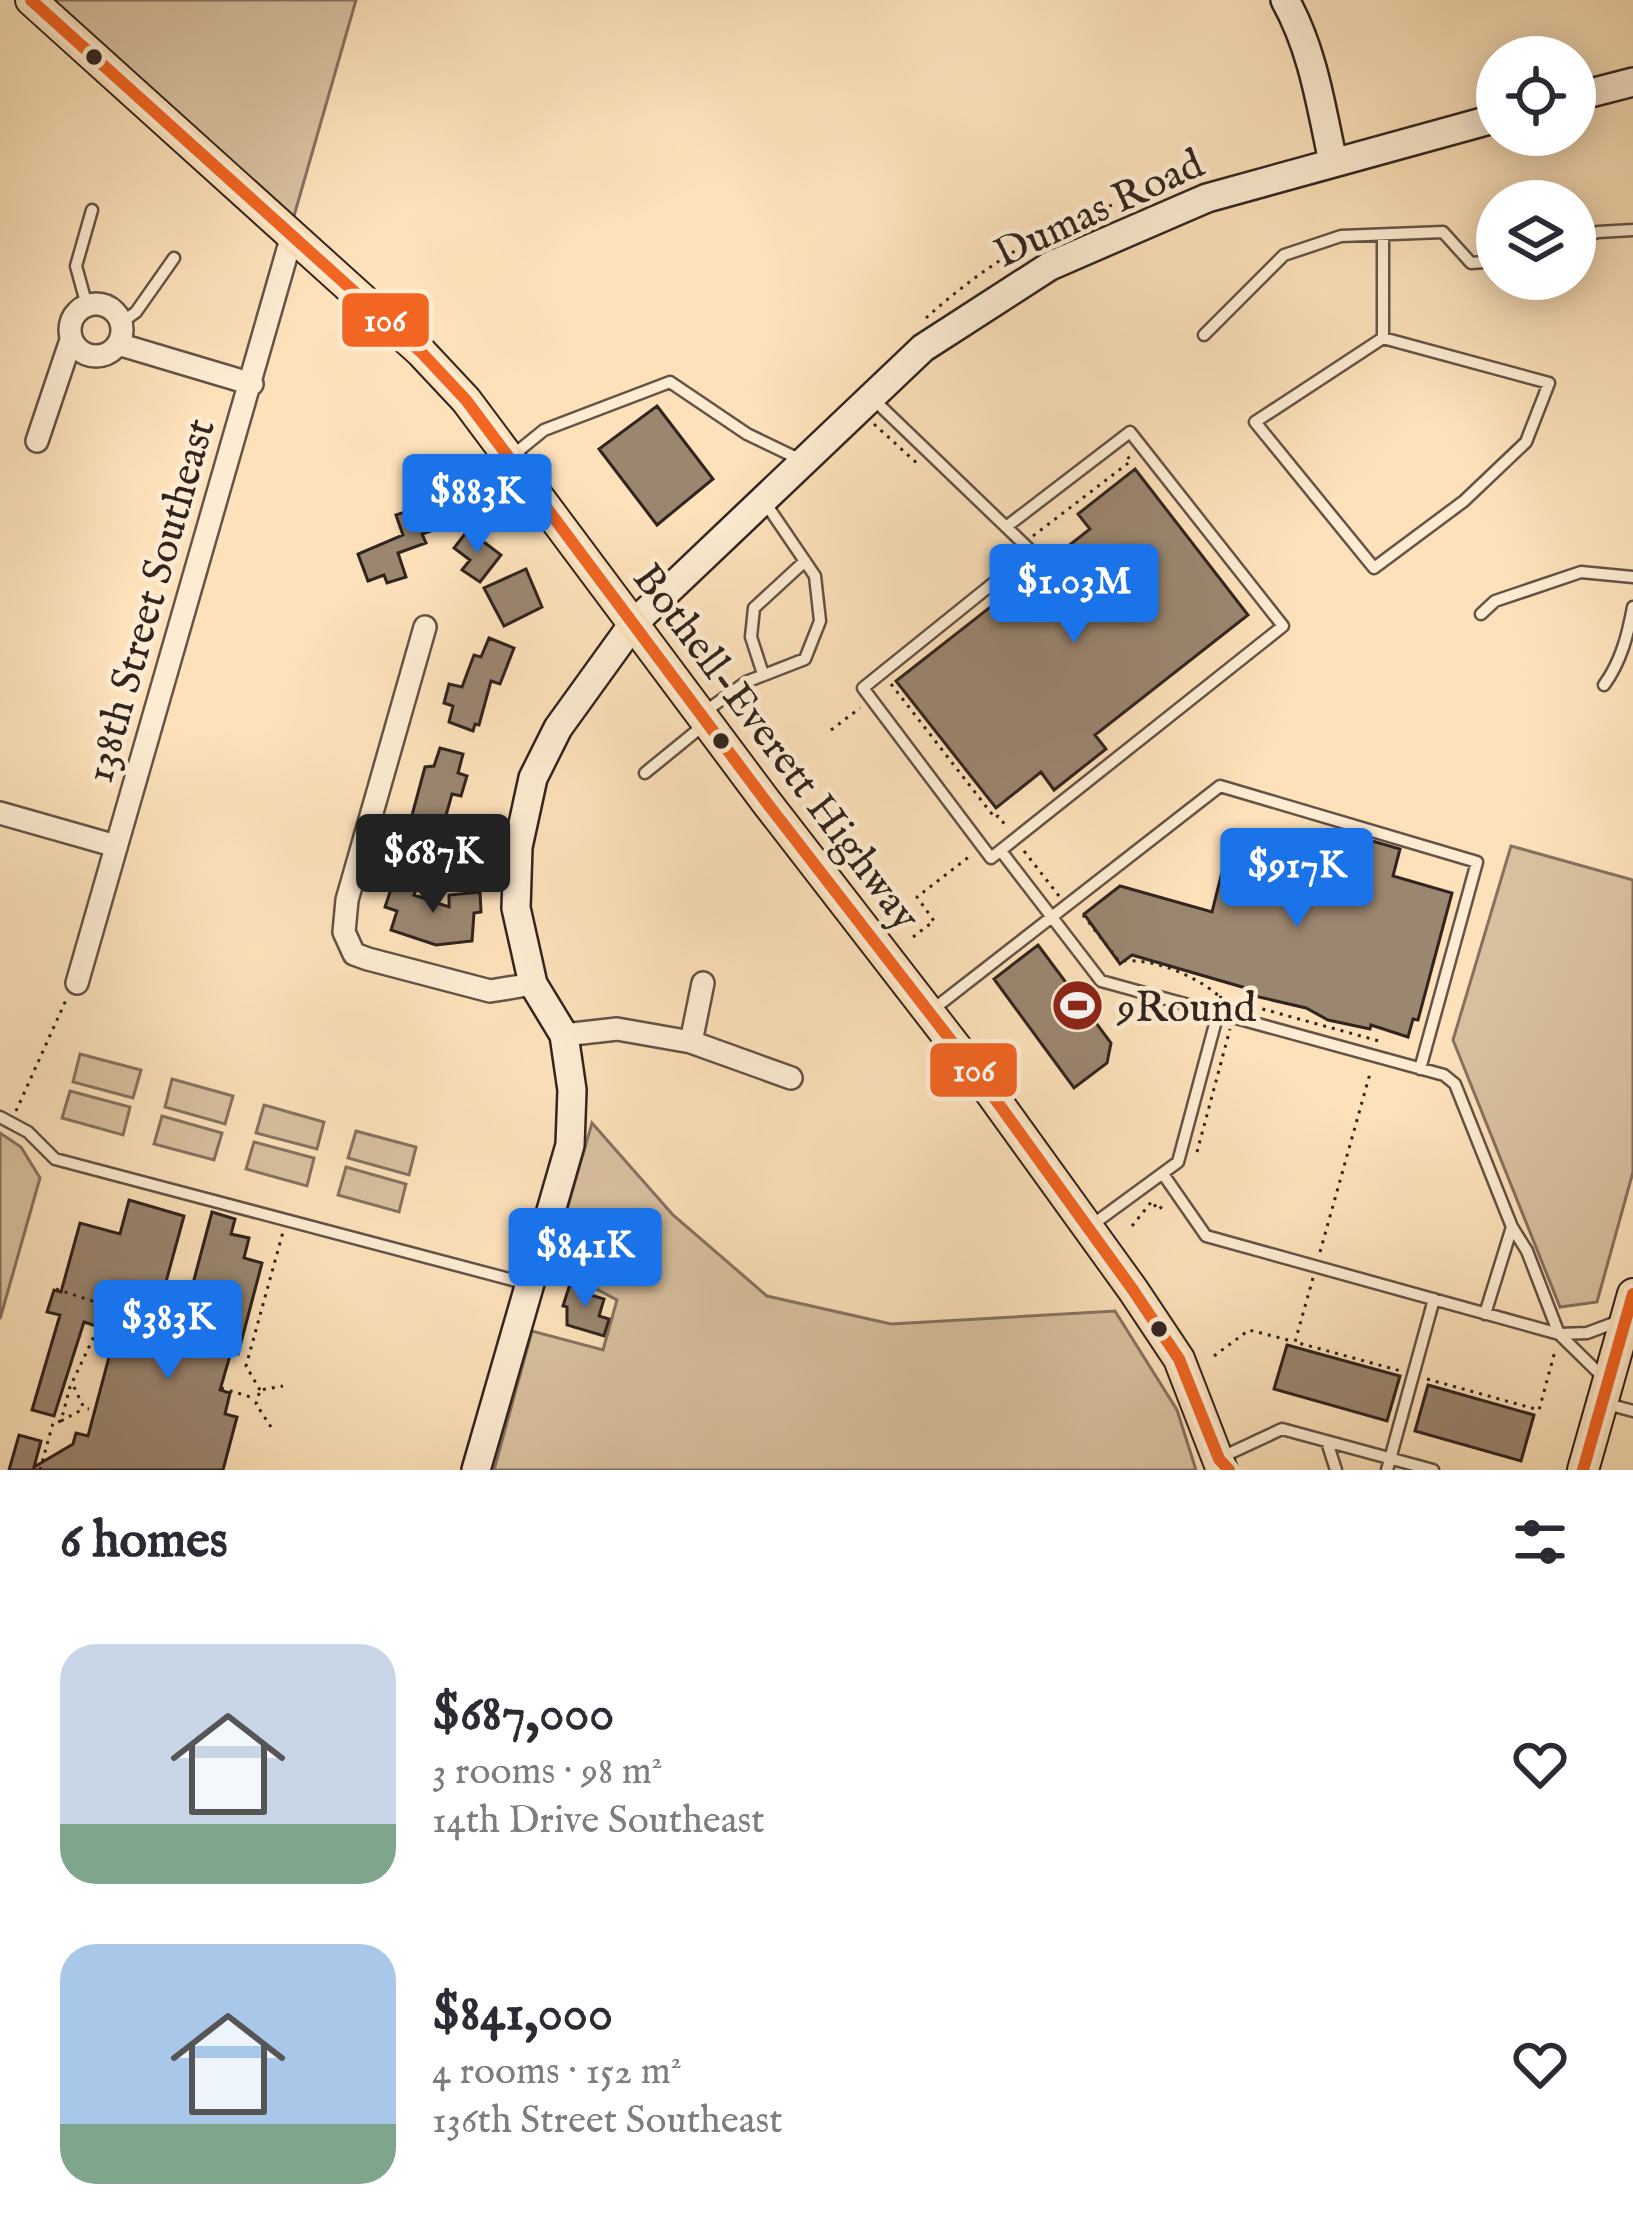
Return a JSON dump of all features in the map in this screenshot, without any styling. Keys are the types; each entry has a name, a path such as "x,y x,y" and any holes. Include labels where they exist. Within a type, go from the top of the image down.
{"main road":[{"name":"Bothell-Everett Highway","path":"31,0 421,352 466,400 1088,1228 1180,1360 1223,1466"},
{"path":"1583,1470 1614,1399 1631,1303"}],"street":[{"path":"1285,0 1302,29 1333,163"},
{"path":"1596,92 1633,82"},
{"name":"Dumas Road","path":"564,1035 533,984 515,908 518,847 533,778 558,728 633,624 801,460 871,410 923,348 1050,266 1207,198 1476,124"},
{"name":"138th Street Southeast","path":"77,983 291,239"},
{"path":"37,441 71,340 71,322 87,306 107,307 119,334 252,384"},
{"path":"71,340 82,352 98,356 119,334"},
{"path":"425,627 347,900 344,932 354,954 368,959 490,991 533,984"},
{"path":"0,813 116,846"},
{"path":"691,1042 703,983"},
{"path":"476,1470 570,1145 572,1090 564,1035 617,1028 691,1042 790,1078"}],"lane":[{"path":"87,306 76,266 92,210"},
{"path":"1596,235 1633,230"},
{"path":"1204,334 1284,255 1341,236 1443,232 1471,263 1476,263"},
{"path":"1383,236 1383,338"},
{"path":"119,334 174,258"},
{"path":"1383,338 1549,383 1526,442 1464,501 1373,568 1256,422 1383,338"},
{"path":"509,458 544,430 670,382 747,434 801,460"},
{"path":"871,410 1006,527 1023,541 1028,554 863,688 991,858 1283,626 1133,434 1125,432 1006,527"},
{"path":"645,773 763,674 805,659 820,620 815,576 762,498"},
{"path":"763,674 752,637 754,608 805,561"},
{"path":"1481,614 1495,601 1581,572 1633,577"},
{"path":"1604,685 1629,632 1633,607"},
{"path":"928,1014 1220,786 1477,862 1420,1069"},
{"path":"1001,851 1101,981 1444,1075 1455,1084 1559,1334 1614,1399"},
{"path":"1088,1228 1178,1162 1222,1014"},
{"path":"5,1120 55,1159 528,1284"},
{"path":"1163,1174 1206,1235 1485,1314 1559,1334 1587,1333 1631,1303"},
{"path":"1485,1314 1512,1227"},
{"path":"1389,1464 1434,1299"},
{"path":"1223,1466 1282,1429 1389,1464 1433,1470"},
{"path":"1327,1442 1336,1470"}],"path":[{"path":"871,410 924,470"},
{"path":"1023,541 1131,461 1115,440"},
{"path":"831,730 894,680 1007,828 916,897 934,921 913,938"},
{"path":"1015,839 1067,906"},
{"path":"5,1120 77,983"},
{"path":"1193,1165 1231,1030 1219,996 1379,1041 1294,1342"},
{"path":"1132,1226 1151,1201 1158,1210 1177,1196"},
{"path":"272,1427 256,1404 260,1390 246,1366 281,1239"},
{"path":"56,1288 153,1321 190,1330 193,1322 205,1325"},
{"path":"62,1420 72,1385 107,1309"},
{"path":"149,1336 153,1321"},
{"path":"1214,1355 1250,1330 1539,1410 1555,1350 1564,1353"},
{"path":"40,1470 53,1423 86,1408 72,1385"},
{"path":"260,1390 283,1386"},
{"path":"221,1388 257,1399"}],"shaded area":[{"path":"40,0 356,0 290,230"},
{"path":"1511,846 1633,880 1633,1172 1597,1302 1560,1307 1453,1040"},
{"path":"80,1054 141,1070 133,1098 73,1082"},
{"path":"172,1079 233,1096 225,1124 165,1107"},
{"path":"70,1091 130,1107 123,1135 62,1118"},
{"path":"264,1105 324,1122 317,1149 256,1133"},
{"path":"162,1116 222,1133 214,1160 154,1144"},
{"path":"592,1123 673,1215 767,1296 891,1324 1115,1311 1177,1410 1196,1470 494,1470 532,1331 603,1350 617,1300 551,1265"},
{"path":"356,1131 416,1147 409,1175 348,1158"},
{"path":"0,1133 21,1147 40,1178 0,1319"},
{"path":"254,1142 314,1158 307,1186 246,1169"},
{"path":"346,1167 406,1184 399,1212 338,1195"}],"building":[{"path":"657,406 713,479 657,525 599,449"},
{"path":"1135,469 1248,615 1095,735 1106,749 1054,790 1041,772 996,808 896,681 1090,529 1078,514"},
{"path":"433,503 442,527 422,534 426,543 398,553 406,577 387,583 384,575 368,581 358,554 403,535 396,515"},
{"path":"468,530 501,555 480,582 462,570 470,560 454,548"},
{"path":"526,569 542,607 504,626 484,588"},
{"path":"489,638 514,648 500,684 491,681 479,725 473,731 449,722 453,706 444,703 449,684 462,687 474,655 481,657"},
{"path":"440,748 463,754 458,773 467,776 461,796 452,794 438,844 413,838 418,821 411,819 425,767 434,766"},
{"path":"1338,831 1400,849 1393,876 1452,893 1418,1020 1413,1019 1408,1037 1371,1025 1370,1029 1328,1020 1306,1008 1246,994 1249,989 1132,955 1120,964 1084,914 1120,886 1212,912 1232,832 1331,859"},
{"path":"394,880 417,887 414,895 449,907 449,895 480,892 481,912 474,913 472,941 436,945 391,930 397,911 385,907"},
{"path":"1038,945 1111,1043 1107,1063 1074,1088 994,979"},
{"path":"129,1200 184,1216 161,1300 108,1285 96,1326 84,1322 54,1416 32,1410 60,1315 47,1312 54,1290 61,1292 80,1223 120,1234"},
{"path":"212,1212 235,1219 231,1234 249,1238 244,1258 262,1263 238,1354 231,1352 220,1390 230,1393 225,1414 237,1417 223,1470 9,1470 19,1435 41,1441 34,1467 73,1444 76,1433 88,1436 117,1327 198,1349 213,1296 191,1291"},
{"path":"571,1281 589,1286 587,1294 604,1299 599,1316 609,1319 604,1336 567,1325 567,1307 563,1306"},
{"path":"1287,1345 1400,1376 1387,1421 1274,1389"},
{"path":"1428,1385 1534,1415 1521,1461 1415,1431"}],"transit line":[{"name":"106","path":"31,0 421,352 466,400 767,803 980,1078 1133,1290 1179,1359 1219,1459 1229,1470"},
{"name":"106","path":"1583,1470 1633,1294"}],"place":[{"name":"9Round","path":"1078,1006"}]}
